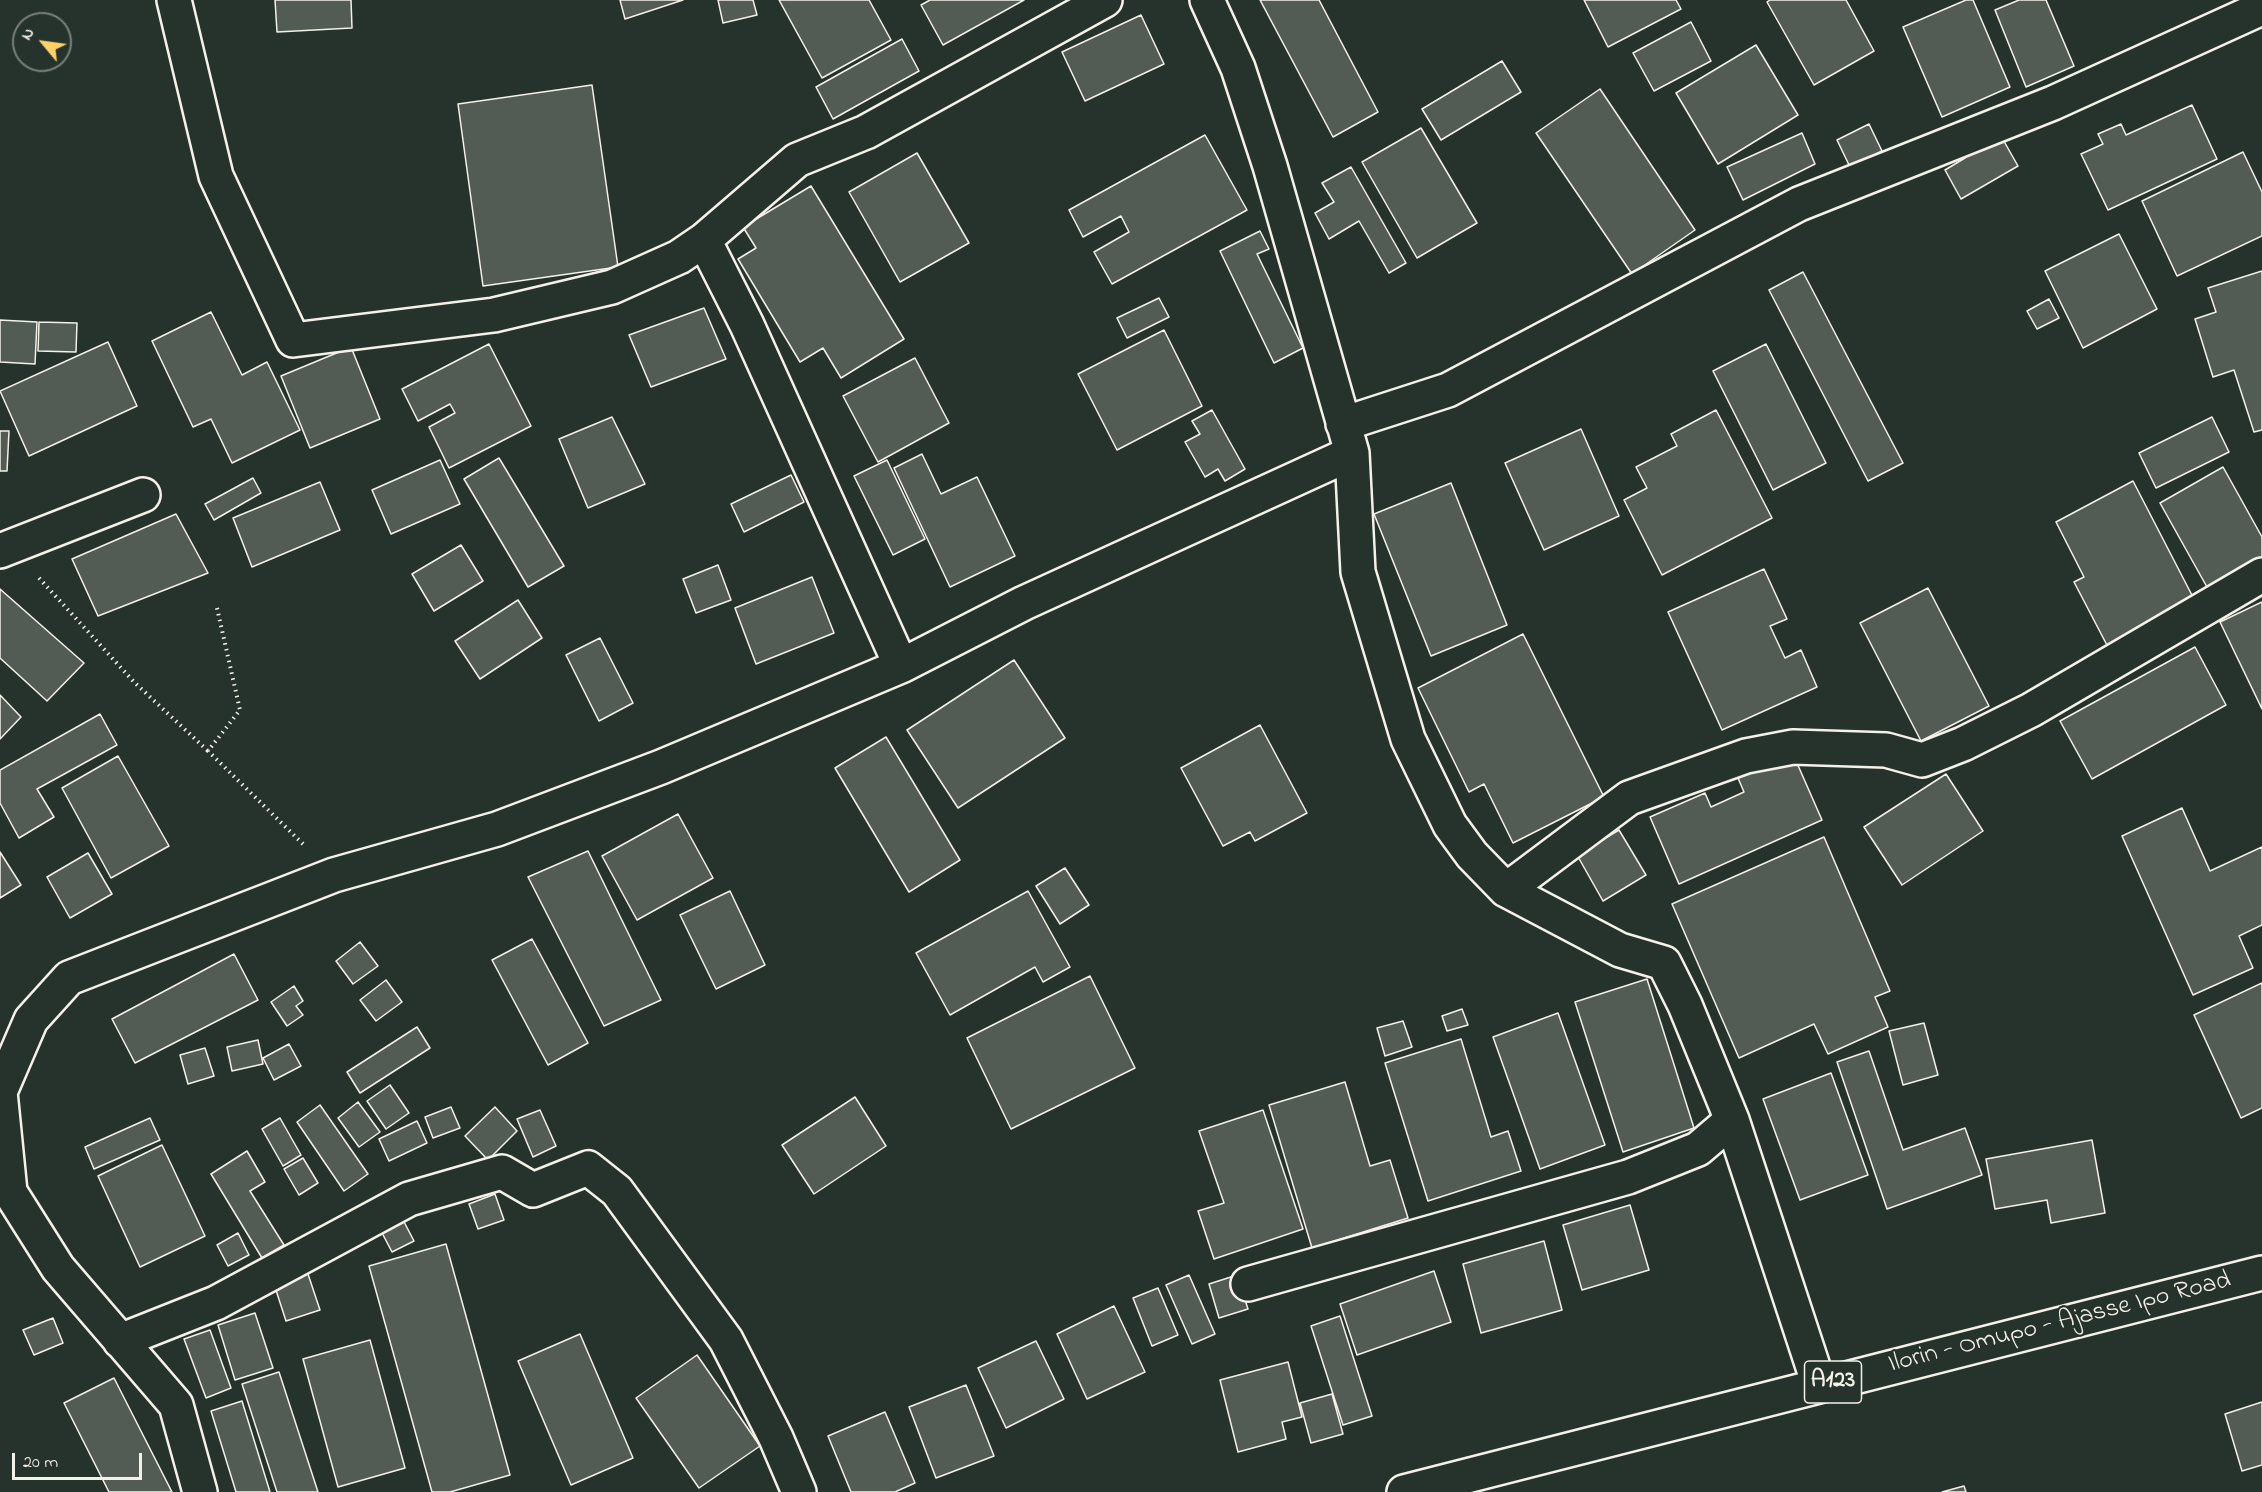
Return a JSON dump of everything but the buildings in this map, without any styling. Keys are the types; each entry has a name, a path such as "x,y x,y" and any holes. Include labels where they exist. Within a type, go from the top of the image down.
{"main road":[{"path":"174,0 216,176 293,340 494,315 612,287 680,257 704,240 797,160 866,132 1105,0"},
{"path":"1207,0 1238,68 1270,166 1347,439 1358,572 1408,739 1450,825 1472,855 1506,890 1620,950 1664,963 1685,1005 1732,1120 1819,1385"},
{"path":"200,1492 176,1405 58,1268 10,1192 0,1092 31,1020 69,978 334,875 496,829 661,766 902,666 1347,439 1448,390 1799,204 2054,103 2262,8"},
{"path":"704,240 747,325 902,666"},
{"path":"5,549 143,495"},
{"path":"1506,890 1629,798 1746,756 1793,747 1886,750 1922,760 1963,744 2031,710 2262,575"},
{"path":"1248,1284 1628,1177 1698,1149 1732,1120"},
{"path":"120,1341 216,1303 409,1199 502,1172 533,1190 588,1168 617,1191 726,1340 776,1438 799,1492"},
{"name":"Ilorin - Omupo - Ajasse Ipo Road","path":"1404,1492 2262,1274"}],"path":[{"path":"5,549 134,682 334,875"},
{"path":"208,751 240,710 217,608"}]}
